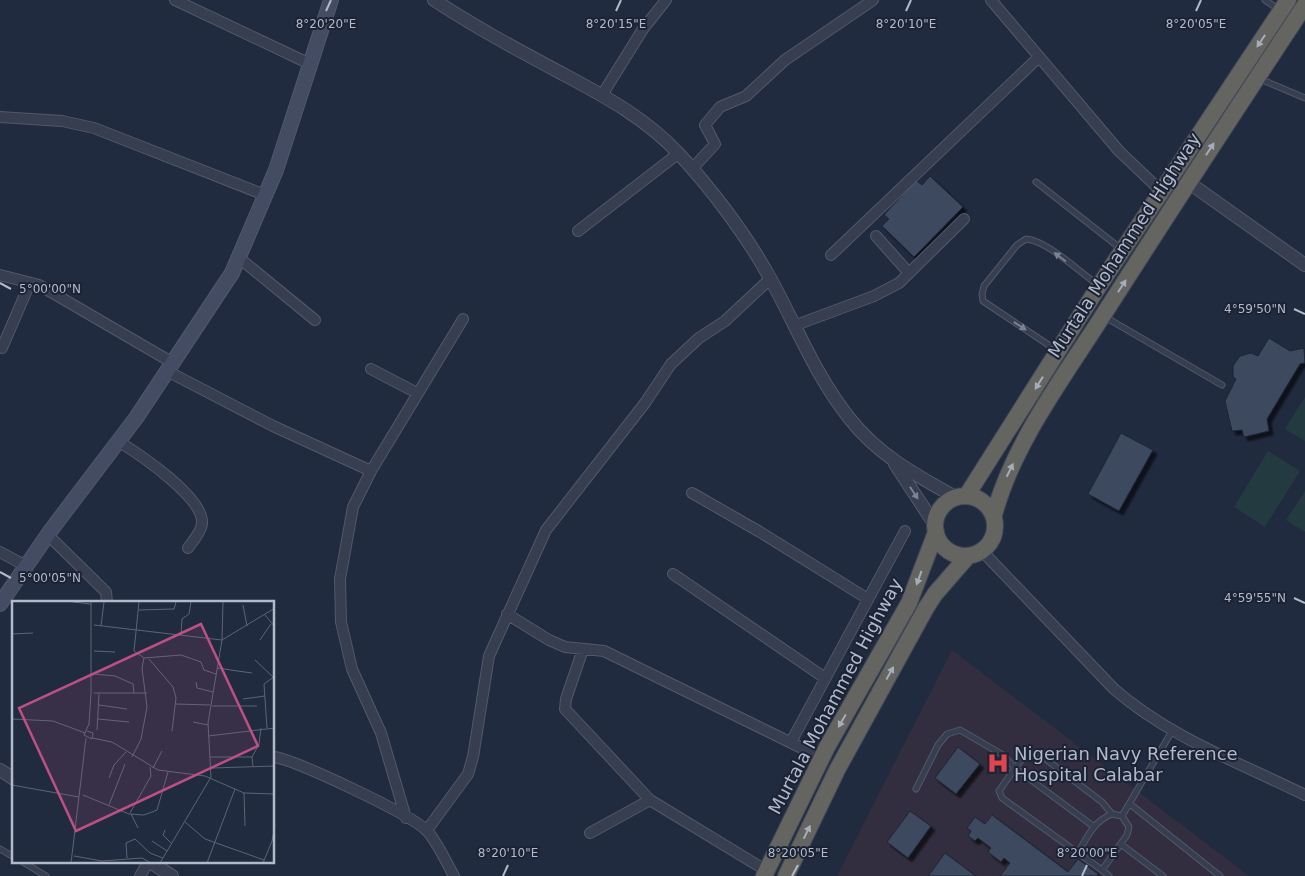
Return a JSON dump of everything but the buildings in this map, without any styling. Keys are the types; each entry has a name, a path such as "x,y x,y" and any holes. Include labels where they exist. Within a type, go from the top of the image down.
{"highway":[{"name":"Murtala Mohammed Highway","path":"961,496 1058,352 1099,286 1284,5"},
{"name":"Murtala Mohammed Highway","path":"994,516 1000,492 1014,461 1188,182 1305,5"},
{"path":"961,496 984,501 994,516 996,529 994,537 975,553 950,551 939,541 936,528 943,505 961,496"},
{"name":"Murtala Mohammed Highway","path":"765,873 822,758 909,603 936,528"},
{"name":"Murtala Mohammed Highway","path":"786,876 838,770 926,608 935,594 975,553"}],"main road":[{"path":"0,604 48,535 118,441 218,296 238,257 276,170 331,0"}],"street":[{"path":"175,0 310,64"},
{"path":"434,0 482,30 602,95 657,132 679,153 747,240 771,278 817,369 842,408 863,434 894,462 961,496"},
{"path":"602,95 643,29 666,0"},
{"path":"692,169 715,144 705,125 720,107 746,96 785,60 873,0"},
{"path":"991,0 1119,151 1161,191"},
{"path":"832,255 1038,57"},
{"path":"0,117 62,120 94,128 265,195"},
{"path":"578,231 679,153"},
{"path":"1188,182 1305,266"},
{"path":"796,325 874,296 899,283 964,219"},
{"path":"876,236 909,272"},
{"path":"238,257 315,320"},
{"path":"0,275 48,290 170,367 273,426 371,471"},
{"path":"427,830 468,774 473,757 489,656 538,544 556,515 626,429 671,364 699,338 731,316 771,278"},
{"path":"2,348 30,283"},
{"path":"406,818 381,733 352,669 341,622 340,579 353,507 371,471 463,319"},
{"path":"371,369 417,393"},
{"path":"118,441 144,457 199,509 202,522 201,529 188,548"},
{"path":"894,462 936,528"},
{"path":"692,493 760,532 868,599"},
{"path":"791,742 904,531"},
{"path":"48,535 106,592 107,601"},
{"path":"0,552 26,566"},
{"path":"975,553 1114,689 1136,708 1172,731 1305,795"},
{"path":"673,574 825,678"},
{"path":"507,614 549,640 573,649 604,651 822,758"},
{"path":"583,649 566,699 565,709 650,800 765,873"},
{"path":"275,757 305,767 427,830 454,876"},
{"path":"0,770 12,778"},
{"path":"590,833 650,800"},
{"path":"140,876 148,864"},
{"path":"152,864 172,876"}],"lane":[{"path":"1265,0 1284,5"},
{"path":"1257,78 1305,98"},
{"path":"1036,182 1123,250"},
{"path":"1058,352 984,301 982,294 984,286 1017,245 1026,239 1034,240 1044,245 1099,286"},
{"path":"1103,316 1222,385"},
{"path":"916,789 938,745 947,734 960,730 1003,755 1015,768 1093,826"},
{"path":"1122,816 1172,731"},
{"path":"1110,876 1002,798 999,791 1024,757 1032,752 1039,754 1102,802 1112,814"},
{"path":"1130,804 1220,876"},
{"path":"1078,853 1093,826 1103,817 1112,814 1122,816"},
{"path":"1102,870 1122,845 1128,827 1122,816"},
{"path":"1122,845 1163,876"},
{"path":"0,849 12,856"},
{"path":"26,864 46,876"}],"shaded area":[{"name":"Nigerian Navy Reference Hospital Calabar","path":"952,650 1249,876 837,876"}],"green space":[{"path":"1305,397 1305,441 1285,429"},
{"path":"1268,451 1300,471 1265,527 1234,507"},
{"path":"1305,491 1305,532 1286,520"}],"place":[{"name":"Nigerian Navy Reference Hospital Calabar","path":"998,763"}]}
